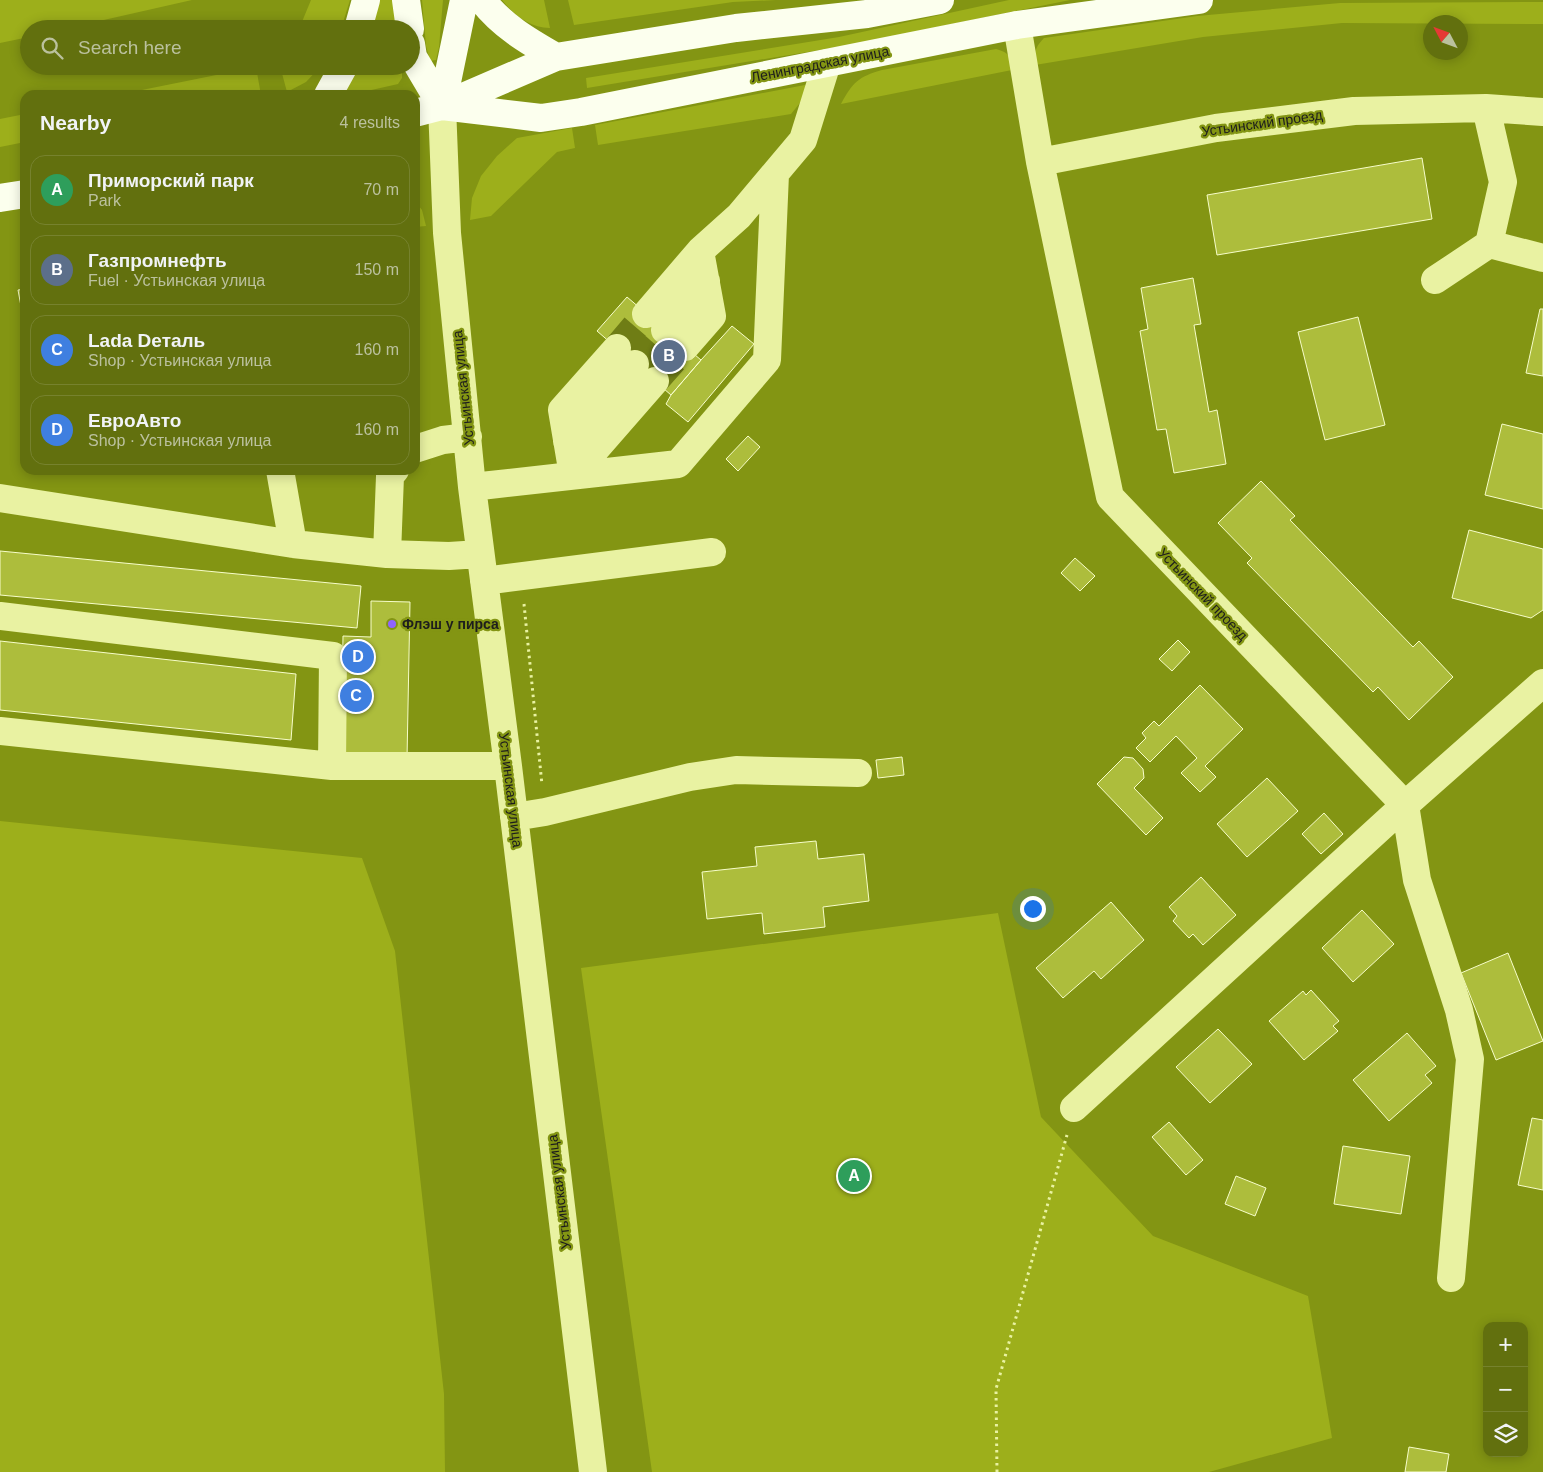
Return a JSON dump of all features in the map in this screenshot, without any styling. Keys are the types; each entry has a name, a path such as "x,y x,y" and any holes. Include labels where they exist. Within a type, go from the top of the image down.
{"main road":[{"path":"360,20 366,0"},
{"path":"406,0 409,20"},
{"path":"442,106 464,0"},
{"path":"482,0 493,14 523,39 556,57"},
{"name":"Ленинградская улица","path":"420,112 442,106 556,57 736,28 867,14 940,0"},
{"name":"Ленинградская улица","path":"442,106 541,118 581,112 1017,25 1199,0"},
{"path":"420,69 442,106"},
{"path":"331,90 339,75"},
{"path":"0,198 20,195"}],"street":[{"name":"Устьинский проезд","path":"1017,25 1040,162 1110,497 1405,805"},
{"path":"706,281 656,322 700,251 740,216 803,140 826,63"},
{"name":"Устьинская улица","path":"442,106 447,233 472,487 508,766 593,1472"},
{"name":"Устьинский проезд","path":"1040,162 1216,128 1354,111 1486,108 1543,112"},
{"path":"1435,280 1489,244 1503,182 1486,108"},
{"path":"472,487 678,464 767,360 775,174"},
{"path":"1489,244 1543,258"},
{"path":"685,347 712,316 700,251"},
{"path":"572,475 562,410 626,356"},
{"path":"572,475 655,381"},
{"path":"420,448 443,440 468,437"},
{"path":"281,475 293,544"},
{"path":"387,554 391,475"},
{"path":"0,498 293,544 387,554 449,556 480,554"},
{"path":"484,581 712,552"},
{"path":"0,616 333,656 332,766"},
{"path":"1074,1108 1405,805 1543,683"},
{"path":"0,730 332,766 508,766"},
{"path":"514,818 690,777 736,770 858,773"},
{"path":"1405,805 1417,880 1460,1010 1470,1059 1452,1278"}],"path":[{"path":"521,576 545,812"},
{"path":"997,1472 996,1389 1074,1108"}],"green space":[{"path":"0,0 192,0 104,20 20,20 20,39 0,43"},
{"path":"311,0 350,0 344,20 303,20"},
{"path":"376,0 397,0 398,20 371,20"},
{"path":"422,0 443,0 436,60 430,61 426,46"},
{"path":"502,0 544,0 550,28 523,20"},
{"path":"568,0 776,0 733,2 574,25"},
{"path":"1009,0 1070,0 844,46 587,88 586,78 839,37"},
{"path":"1543,2 1543,24 1468,24 1468,15 1423,15 1423,23 1342,23 1203,37 1035,65 1036,50 1044,38 1197,16 1340,3"},
{"path":"996,49 1009,56 1012,70 841,104 857,81 882,70"},
{"path":"216,75 257,75 260,90 142,90"},
{"path":"282,75 313,75 306,82 291,90 286,90"},
{"path":"349,75 402,75 398,84 372,90 344,90"},
{"path":"805,85 808,93 791,114 598,145 595,125"},
{"path":"20,115 20,143 0,147 0,119"},
{"path":"572,128 575,148 557,152 491,216 470,220 472,198 481,176 497,156 517,138"},
{"path":"420,207 422,210 426,226 420,227"},
{"path":"0,821 362,858 395,951 444,1394 445,1472 0,1472"},
{"path":"998,913 1041,1117 1153,1236 1308,1296 1332,1438 1209,1472 652,1472 581,968"}],"building":[{"path":"1422,158 1432,219 1217,255 1207,195"},
{"path":"1193,278 1201,324 1194,325 1209,412 1217,410 1226,464 1174,473 1166,429 1157,430 1140,331 1148,329 1141,288"},
{"path":"627,297 701,360 671,395 597,331"},
{"path":"1540,309 1543,309 1543,376 1526,373"},
{"path":"1358,317 1385,425 1325,440 1298,332"},
{"path":"732,326 754,344 688,422 666,404 671,395"},
{"path":"1502,424 1543,434 1543,509 1485,495"},
{"path":"748,436 760,447 738,471 726,459"},
{"path":"1261,481 1295,516 1290,520 1413,647 1419,641 1453,677 1409,720 1378,687 1373,692 1247,563 1252,558 1218,523"},
{"path":"1469,530 1543,549 1543,610 1531,618 1452,598"},
{"path":"0,551 361,586 357,628 0,595"},
{"path":"1075,558 1095,576 1080,591 1061,573"},
{"path":"371,601 410,602 407,759 341,758 343,636 371,637"},
{"path":"1178,640 1190,652 1172,671 1159,659"},
{"path":"0,641 296,674 291,740 0,710"},
{"path":"1200,685 1243,729 1205,766 1216,777 1200,792 1181,773 1197,758 1176,736 1150,762 1136,748 1146,738 1142,733 1154,721 1159,726"},
{"path":"902,757 904,775 878,778 876,760"},
{"path":"1124,757 1133,758 1143,769 1144,778 1134,788 1163,818 1146,835 1097,784"},
{"path":"1267,778 1298,811 1247,857 1217,824"},
{"path":"1324,813 1343,834 1321,854 1302,834"},
{"path":"816,841 818,859 864,854 869,901 823,907 825,927 764,934 762,913 707,919 702,872 757,866 755,847"},
{"path":"1201,877 1236,915 1203,945 1193,934 1189,938 1173,921 1177,916 1169,907"},
{"path":"1111,902 1144,940 1101,979 1094,971 1063,998 1036,968"},
{"path":"1362,910 1394,944 1353,982 1322,948"},
{"path":"1508,953 1543,1041 1496,1060 1461,973"},
{"path":"1311,990 1339,1021 1333,1026 1338,1031 1304,1060 1269,1021 1303,991 1306,995"},
{"path":"1218,1029 1252,1064 1210,1103 1176,1067"},
{"path":"1407,1033 1436,1066 1425,1075 1432,1083 1389,1121 1353,1080"},
{"path":"1532,1118 1543,1120 1543,1190 1518,1185"},
{"path":"1169,1122 1203,1160 1186,1175 1152,1137"},
{"path":"1343,1146 1410,1156 1401,1214 1334,1204"},
{"path":"1236,1176 1266,1188 1255,1216 1225,1204"},
{"path":"1409,1447 1449,1454 1446,1472 1405,1472"}],"tunnel":[{"path":"617,348 646,314"},
{"path":"635,364 665,330"},
{"path":"655,381 685,347"}],"place":[{"name":"Газпромнефть","path":"669,356"},
{"name":"Флэш у пирса","path":"392,624"},
{"name":"ЕвроАвто","path":"358,657"},
{"name":"Lada Dеталь","path":"356,696"},
{"name":"Приморский парк","path":"854,1176"}]}
